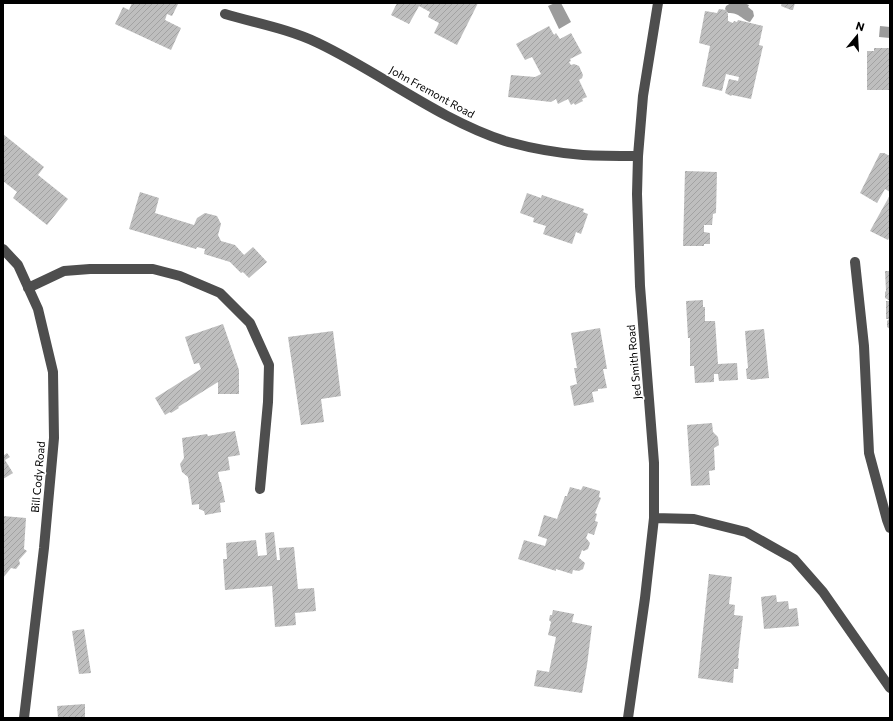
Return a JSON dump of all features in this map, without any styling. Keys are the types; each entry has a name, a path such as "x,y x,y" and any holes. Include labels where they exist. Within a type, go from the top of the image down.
{"street":[{"name":"Jed Smith Road","path":"628,718 645,598 654,518 654,463 640,286 636,194 643,96 658,3"},
{"name":"John Fremont Road","path":"225,14 317,42 462,124 506,141 544,150 583,155 638,156"},
{"name":"Bill Cody Road","path":"3,249 18,265 38,309 53,372 54,438 44,548 24,718"},
{"path":"856,262 864,346 869,453 886,520 890,528"},
{"path":"28,288 64,271 90,269 153,269 180,276 220,293 250,323 269,365 268,402 260,489"},
{"path":"654,518 694,519 746,532 794,560 823,592 890,688"}],"shaded area":[{"path":"555,3 561,3 571,22 559,29 548,6"},
{"path":"731,3 744,3 749,5 748,7 753,11 754,16 750,22 736,14 728,13 725,9 726,6"},
{"path":"880,26 890,27 890,38 879,37"}],"building":[{"path":"132,3 178,4 172,16 167,14 165,20 181,28 171,50 115,24 123,7 129,10"},
{"path":"397,3 478,3 457,45 434,33 439,23 428,17 430,12 419,6 409,24 391,15"},
{"path":"782,3 795,3 793,10 781,6"},
{"path":"719,9 726,10 728,14 728,21 733,23 734,21 737,22 738,20 763,26 759,45 763,46 751,99 731,96 725,93 729,79 738,81 739,77 726,74 722,91 702,86 710,46 699,43 705,11 717,13"},
{"path":"549,26 554,35 556,33 560,39 571,33 582,53 570,59 571,61 569,62 571,65 574,64 579,66 583,75 579,80 587,97 575,105 574,103 571,105 568,99 558,104 556,99 551,102 508,97 511,75 535,77 541,74 532,57 525,60 516,44"},
{"path":"874,48 890,48 890,90 867,90 867,51 874,51"},
{"path":"3,134 44,167 38,175 68,199 47,225 13,198 17,192 3,181"},
{"path":"880,153 890,156 890,192 885,189 877,203 860,193"},
{"path":"685,171 717,172 716,213 713,214 712,225 704,225 704,232 710,233 710,244 704,244 704,246 683,246"},
{"path":"140,192 159,198 155,213 194,225 197,218 205,213 217,216 221,224 218,235 221,241 235,245 244,255 253,247 267,262 249,278 243,272 241,273 230,262 204,254 205,249 197,247 196,249 129,229"},
{"path":"527,193 541,198 542,195 584,209 583,212 588,214 581,234 576,232 572,244 543,234 546,226 533,222 534,218 520,213"},
{"path":"890,195 890,236 888,240 870,231"},
{"path":"885,271 890,271 890,301 885,298"},
{"path":"703,300 703,307 705,307 705,321 715,321 718,364 737,363 738,380 719,381 718,374 714,374 714,382 695,383 694,366 690,366 690,338 688,338 686,301"},
{"path":"886,301 890,301 890,329 887,327 887,321 889,319 886,319"},
{"path":"223,324 239,370 239,394 218,394 218,382 171,413 170,412 165,415 155,398 201,369 199,363 194,364 185,337"},
{"path":"600,328 607,369 603,369 607,388 598,389 598,391 592,392 594,402 574,406 570,386 577,384 574,368 577,368 571,333"},
{"path":"764,329 769,378 747,379 746,369 748,368 745,331"},
{"path":"333,331 341,396 321,399 324,422 301,425 288,337"},
{"path":"712,423 713,432 718,437 719,445 714,448 715,470 709,471 710,485 691,486 687,425"},
{"path":"235,431 240,455 228,457 230,470 218,472 225,502 220,503 221,512 205,515 204,511 199,509 199,504 192,505 188,477 182,472 180,464 184,458 182,438 207,434 208,436"},
{"path":"7,453 10,457 5,460 13,473 3,479 3,456"},
{"path":"583,486 600,491 599,497 601,498 595,513 597,514 595,521 598,522 594,535 588,533 586,538 590,543 588,549 584,551 582,550 579,558 585,563 583,569 579,571 573,570 572,574 556,569 556,571 518,559 524,540 545,546 547,539 538,536 544,515 557,519 565,496 567,496 570,487 581,490"},
{"path":"3,516 26,518 24,549 27,551 19,560 20,564 16,569 11,568 3,578"},
{"path":"274,532 277,560 280,560 279,548 294,547 298,589 314,588 316,611 295,613 296,625 275,627 272,586 225,590 223,559 227,559 226,543 256,540 258,556 267,555 265,533"},
{"path":"709,574 732,577 729,604 735,605 734,615 743,616 738,669 734,669 733,683 698,678"},
{"path":"776,595 777,602 788,601 789,609 797,608 799,626 764,629 761,597"},
{"path":"553,610 574,614 572,622 592,626 582,693 534,686 537,670 549,672 556,637 548,635 551,622 549,620 550,615 552,615"},
{"path":"84,629 91,673 79,674 72,631"},
{"path":"85,704 85,718 58,718 57,706"}]}
